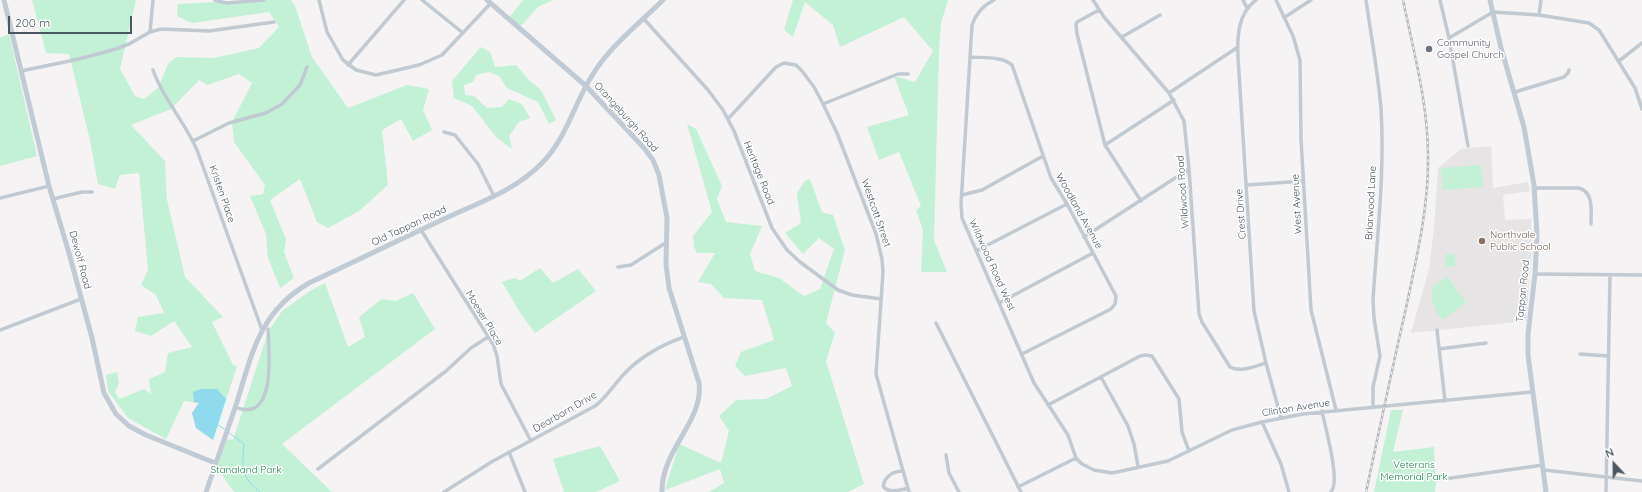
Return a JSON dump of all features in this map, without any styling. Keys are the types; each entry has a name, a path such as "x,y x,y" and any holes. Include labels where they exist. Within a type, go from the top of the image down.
{"main road":[{"name":"Dewolf Road","path":"4,0 49,186 92,338 100,383 104,393 116,414 129,426 137,431 216,463"},
{"name":"Old Tappan Road","path":"206,492 256,341 275,310 299,288 494,196 524,179 550,154 564,134 586,86 608,53 663,0"},
{"name":"Tappan Road","path":"1490,0 1501,48 1515,92 1526,137 1534,188 1537,235 1528,348 1532,392 1544,468 1546,492"},
{"name":"Orangeburgh Road","path":"489,2 586,86 644,148 653,160 659,175 666,207 668,228 666,264 669,288 699,383 699,395 696,407 668,461 663,477 662,492"}],"street":[{"path":"150,32 153,0"},
{"path":"215,0 226,3 264,0"},
{"path":"319,0 327,32 339,55 348,65 362,73 376,75 411,67 442,55 489,2"},
{"path":"348,65 404,0"},
{"path":"422,0 463,33"},
{"name":"Wildwood Road","path":"1093,0 1099,10 1169,92 1180,112 1185,128 1190,169 1200,318 1230,367 1242,370 1266,363"},
{"path":"1243,0 1247,8 1256,0"},
{"name":"West Avenue","path":"1276,0 1285,17 1298,49 1301,70 1301,139 1311,310 1336,410"},
{"path":"1285,17 1311,0"},
{"name":"Briarwood Lane","path":"1366,0 1379,90 1382,145 1373,300 1380,356 1373,387 1373,407"},
{"path":"1440,0 1449,38 1468,146"},
{"path":"1539,15 1541,0"},
{"name":"Wildwood Road West","path":"992,1 982,9 974,19 972,25 962,218 1034,383 1068,434 1076,458"},
{"name":"Crest Drive","path":"1247,8 1241,20 1238,47 1254,311 1281,418"},
{"path":"1099,10 1078,22 1076,30 1105,144 1141,201"},
{"path":"1449,38 1493,12 1539,15 1582,21 1595,26 1603,35 1635,88 1642,109"},
{"path":"1122,37 1160,14"},
{"name":"Heritage Road","path":"644,19 708,90 728,119 772,228 787,250 800,262 838,290 852,295 881,299"},
{"path":"21,71 79,60 116,49 129,44 150,32 161,29 209,31 274,22"},
{"path":"1619,61 1642,43"},
{"path":"1169,92 1238,47"},
{"name":"Woodland Avenue","path":"970,57 1001,59 1012,65 1051,178 1067,204 1115,293 1116,300 1113,307 1022,354"},
{"name":"Westcott Street","path":"728,119 776,67 784,63 792,63 800,68 824,104 856,181 880,245 883,272 876,374 908,490"},
{"path":"194,141 229,123 266,113 282,104 289,99 300,85 307,67"},
{"name":"Kristen Place","path":"153,70 157,81 194,141 262,330"},
{"path":"1515,92 1564,77 1569,70"},
{"path":"824,104 898,74 908,74"},
{"path":"1105,144 1174,100"},
{"path":"444,132 455,135 478,164 494,196"},
{"path":"962,195 982,190 1043,156"},
{"path":"1084,237 1190,169"},
{"path":"1247,185 1303,181"},
{"path":"0,198 49,186"},
{"path":"1534,188 1583,189 1590,198 1591,224"},
{"path":"53,199 82,192 92,192"},
{"path":"976,251 1067,204"},
{"name":"Moeser Place","path":"421,230 493,344 497,356 501,384 531,441"},
{"path":"618,267 631,265 667,242"},
{"path":"999,303 1093,253"},
{"path":"1534,274 1642,275"},
{"path":"1606,492 1610,275"},
{"path":"0,330 81,299"},
{"path":"936,323 1020,492"},
{"path":"235,407 246,411 253,409 260,403 266,393 269,373 268,329"},
{"path":"1437,330 1445,401"},
{"path":"318,469 488,337"},
{"name":"Dearborn Drive","path":"444,492 479,469 595,406 608,395 618,380 630,367 668,342 684,337"},
{"path":"1439,349 1486,343"},
{"path":"1580,354 1608,356"},
{"path":"1048,405 1140,356 1149,355 1154,358 1179,399 1182,432 1189,450"},
{"path":"1101,377 1128,426 1134,444 1138,466"},
{"name":"Clinton Avenue","path":"1076,458 1087,467 1100,472 1112,473 1138,466 1168,461 1232,430 1281,418 1336,410 1532,392"},
{"path":"1322,412 1329,444 1335,484 1331,492"},
{"path":"1262,422 1284,472 1289,492"},
{"path":"509,452 525,492"},
{"path":"946,455 949,473 959,492"},
{"path":"1018,487 1076,458"},
{"path":"1437,480 1544,468 1642,481"},
{"path":"902,470 889,476 883,486 886,490 890,491 908,490"}],"shaded area":[{"name":"Northvale Public School","path":"1491,146 1493,188 1528,182 1530,191 1503,195 1505,220 1531,219 1532,250 1526,321 1411,333 1429,269 1434,229 1438,168 1461,149"}],"green space":[{"path":"32,0 136,0 120,69 135,96 144,99 158,88 168,64 176,57 214,58 259,48 279,27 269,12 192,23 177,16 178,4 253,0 291,0 295,6 312,57 348,108 407,85 429,89 423,110 432,130 413,141 401,119 382,130 388,185 359,211 328,228 317,222 300,179 270,200 286,239 284,252 294,278 280,288 268,258 266,234 250,196 263,194 265,185 234,142 232,122 252,83 239,74 207,85 199,80 171,109 131,125 165,161 167,200 185,277 223,317 212,322 233,365 237,366 213,440 196,428 192,413 198,403 184,401 166,439 128,418 108,391 106,375 117,372 119,383 115,392 119,399 144,389 151,394 149,379 165,372 168,353 192,347 174,321 151,336 135,331 138,317 164,313 156,295 141,285 148,270 139,173 120,175 115,189 98,184 90,140 69,54 46,53"},
{"path":"523,0 553,0 538,7 519,28 508,19"},
{"path":"793,0 948,0 941,23 939,51 934,240 947,272 921,272 923,230 916,210 921,206 899,152 879,160 867,127 909,115 894,76 915,82 933,51 904,17 840,47 833,25 805,2 793,37 784,30"},
{"path":"9,34 37,156 0,166 0,38"},
{"path":"481,47 490,52 495,67 516,65 529,80 541,90 556,120 549,124 538,102 507,88 499,76 489,72 476,75 473,82 464,85 465,95 474,96 487,108 502,107 509,99 522,104 530,118 519,122 509,136 512,149 497,138 472,106 454,98 452,81"},
{"path":"687,124 696,129 722,186 717,199 726,222 762,226 750,254 755,271 779,278 804,296 820,289 834,249 819,238 803,254 785,233 801,223 797,193 805,181 810,179 822,212 833,215 845,250 826,323 835,333 826,361 864,484 848,492 709,492 724,483 720,469 665,490 679,444 721,463 729,431 719,416 736,400 766,399 792,386 786,368 745,376 735,366 741,352 774,340 762,300 724,298 711,284 698,282 715,253 697,253 694,247 693,236 712,212"},
{"path":"1481,165 1483,187 1443,190 1441,168"},
{"path":"1445,254 1454,254 1456,266 1446,267"},
{"path":"540,268 553,283 578,269 596,291 535,333 521,314 502,282 515,278 520,281"},
{"path":"1447,277 1466,302 1443,320 1435,308 1432,293 1436,284"},
{"name":"Stanaland Park","path":"325,283 348,347 365,337 359,317 382,299 396,301 413,293 435,329 282,444 332,492 234,492 217,468 227,439 233,440 268,332 282,311 310,291"},
{"name":"Veterans Memorial Park","path":"1391,410 1403,410 1393,452 1434,447 1435,492 1374,492"},
{"path":"600,446 620,481 596,492 564,492 553,459"}],"water":[{"path":"201,389 217,389 226,399 213,440 196,428 192,413 199,403 194,402 193,392"}],"waterway":[{"path":"218,425 226,430"},
{"path":"228,432 244,444 244,471 249,481 260,492"}],"railway":[{"path":"1366,492 1406,308 1424,217 1426,199 1428,162 1426,121 1416,60 1403,0"}],"place":[{"name":"Community Gospel Church","path":"1429,49"},
{"name":"Northvale Public School","path":"1482,241"}]}
